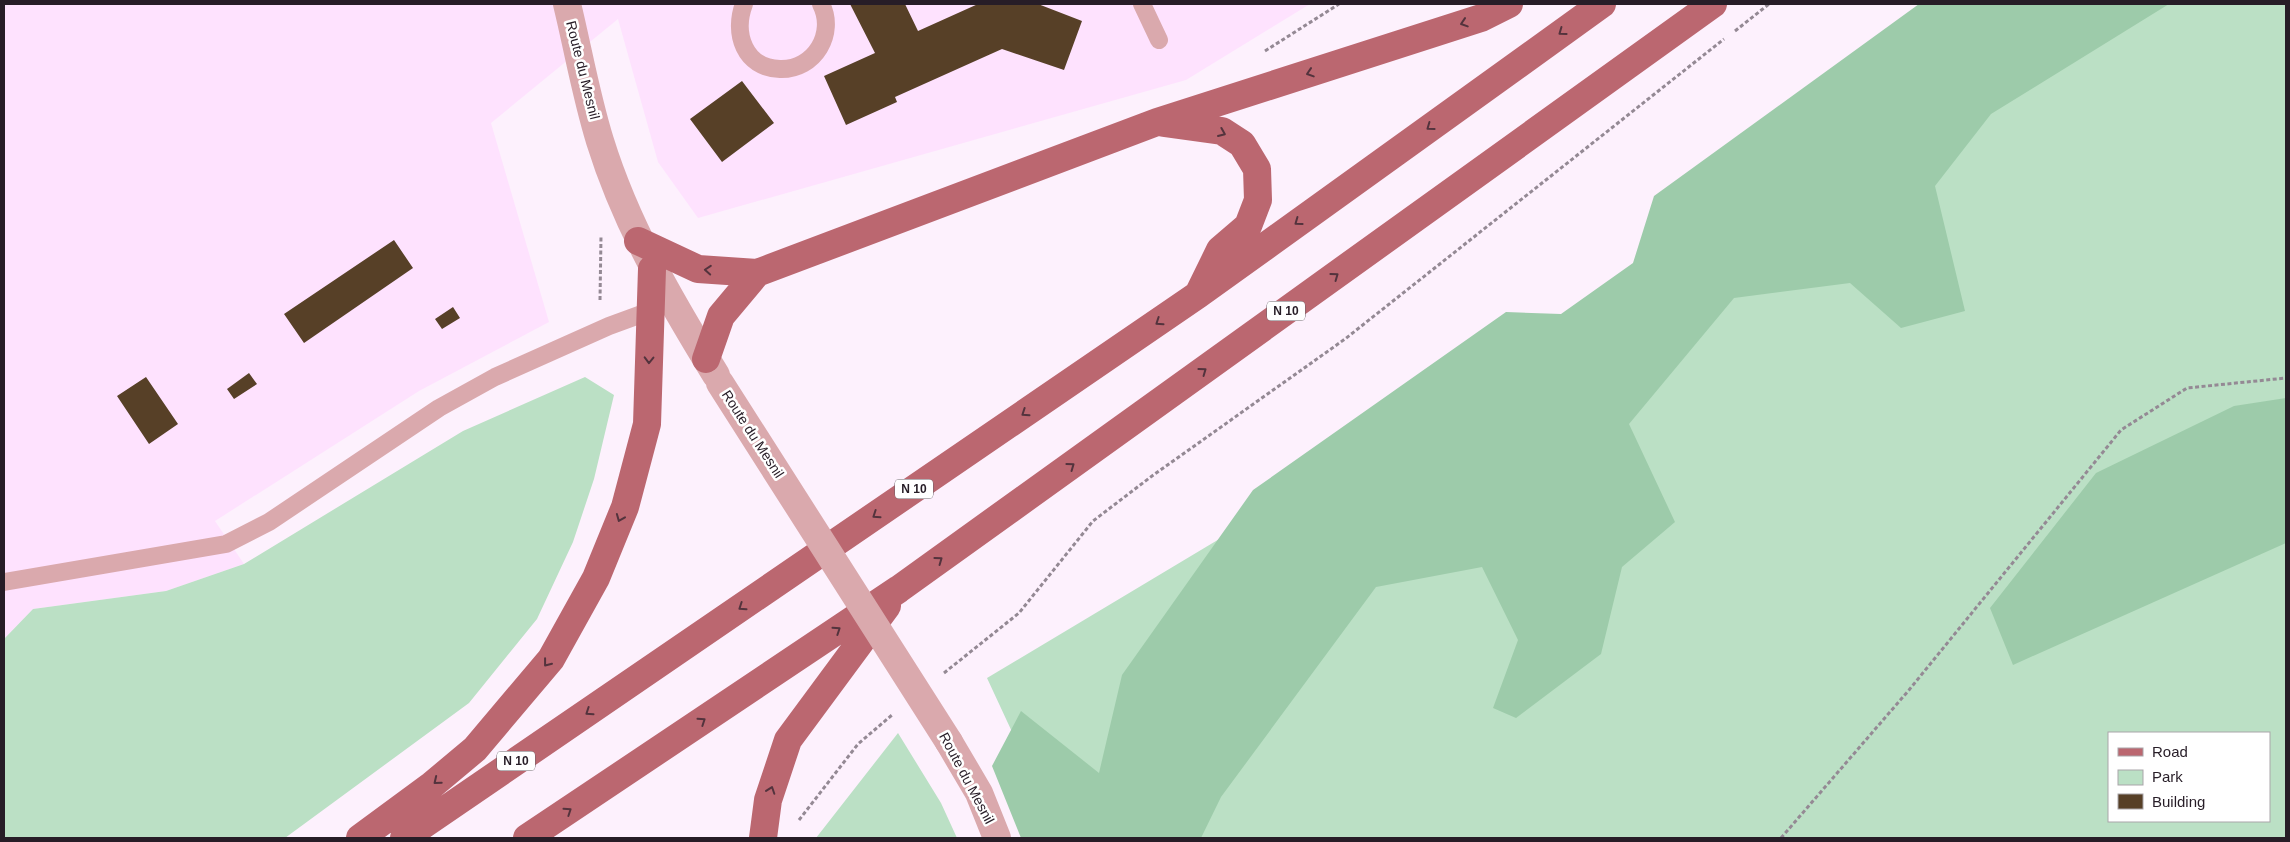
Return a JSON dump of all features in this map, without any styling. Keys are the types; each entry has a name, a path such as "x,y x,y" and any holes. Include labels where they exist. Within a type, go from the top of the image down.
{"main road":[{"path":"638,241 698,269 757,273 1158,122 1480,18 1509,4"},
{"name":"N 10","path":"404,838 1199,294 1602,4"},
{"name":"N 10","path":"527,838 899,589 1713,4"},
{"path":"1158,122 1222,131 1242,144 1257,169 1258,200 1248,226 1220,250 1199,294"},
{"path":"360,838 432,785 475,749 551,659 596,578 624,507 648,424 652,269"},
{"path":"706,359 721,316 757,273"},
{"path":"763,838 768,800 788,740 899,589"}],"street":[{"name":"Route du Mesnil","path":"567,4 600,140 638,241 652,269 720,383 949,742 978,793 998,838"}],"lane":[{"path":"744,4 739,17 739,32 744,46 753,58 766,66 780,69 794,67 807,61 817,52 824,40 826,26 825,12 821,4"},
{"path":"1142,4 1159,40"},
{"path":"4,582 226,544 269,522 440,408 495,377 610,326 650,311"}],"path":[{"path":"1259,55 1339,4"},
{"path":"937,679 1019,613 1093,521 1152,476 1345,339 1769,4"},
{"path":"599,298 601,221 626,209"},
{"path":"1781,838 1909,690 2121,430 2187,388 2286,378"},
{"path":"797,823 858,744 900,709"}],"shaded area":[{"path":"4,4 1310,4 1186,80 698,218 658,162 618,19 491,123 549,322 419,391 215,521 244,564 166,591 33,609 4,639"}],"green space":[{"path":"1919,4 2169,4 1991,114 1935,186 1965,311 1901,328 1850,283 1734,298 1629,424 1675,522 1622,567 1601,654 1516,718 1493,708 1518,640 1482,567 1376,587 1221,797 1201,838 1021,838 992,766 1021,711 1099,773 1122,675 1253,490 1506,312 1561,314 1633,263 1654,196"},
{"path":"2035,4 2286,4 2286,838 1058,838 1058,831 987,678 1627,295"},
{"path":"585,377 614,395 594,479 573,542 537,619 469,703 285,838 4,838 4,639 33,609 166,591 244,564 463,431"},
{"path":"2286,398 2286,543 2013,665 1990,608 2096,473 2234,406"},
{"path":"898,733 941,803 957,838 816,838"}],"building":[{"path":"850,4 905,4 918,31 978,4 1038,4 1082,21 1064,70 1002,49 895,97 897,102 846,125 824,76 875,53"},
{"path":"742,81 774,123 722,162 690,119"},
{"path":"394,240 413,268 304,343 284,314"},
{"path":"453,307 460,318 442,329 435,319"},
{"path":"249,373 257,384 234,399 227,389"},
{"path":"146,377 178,424 149,444 117,396"}]}
